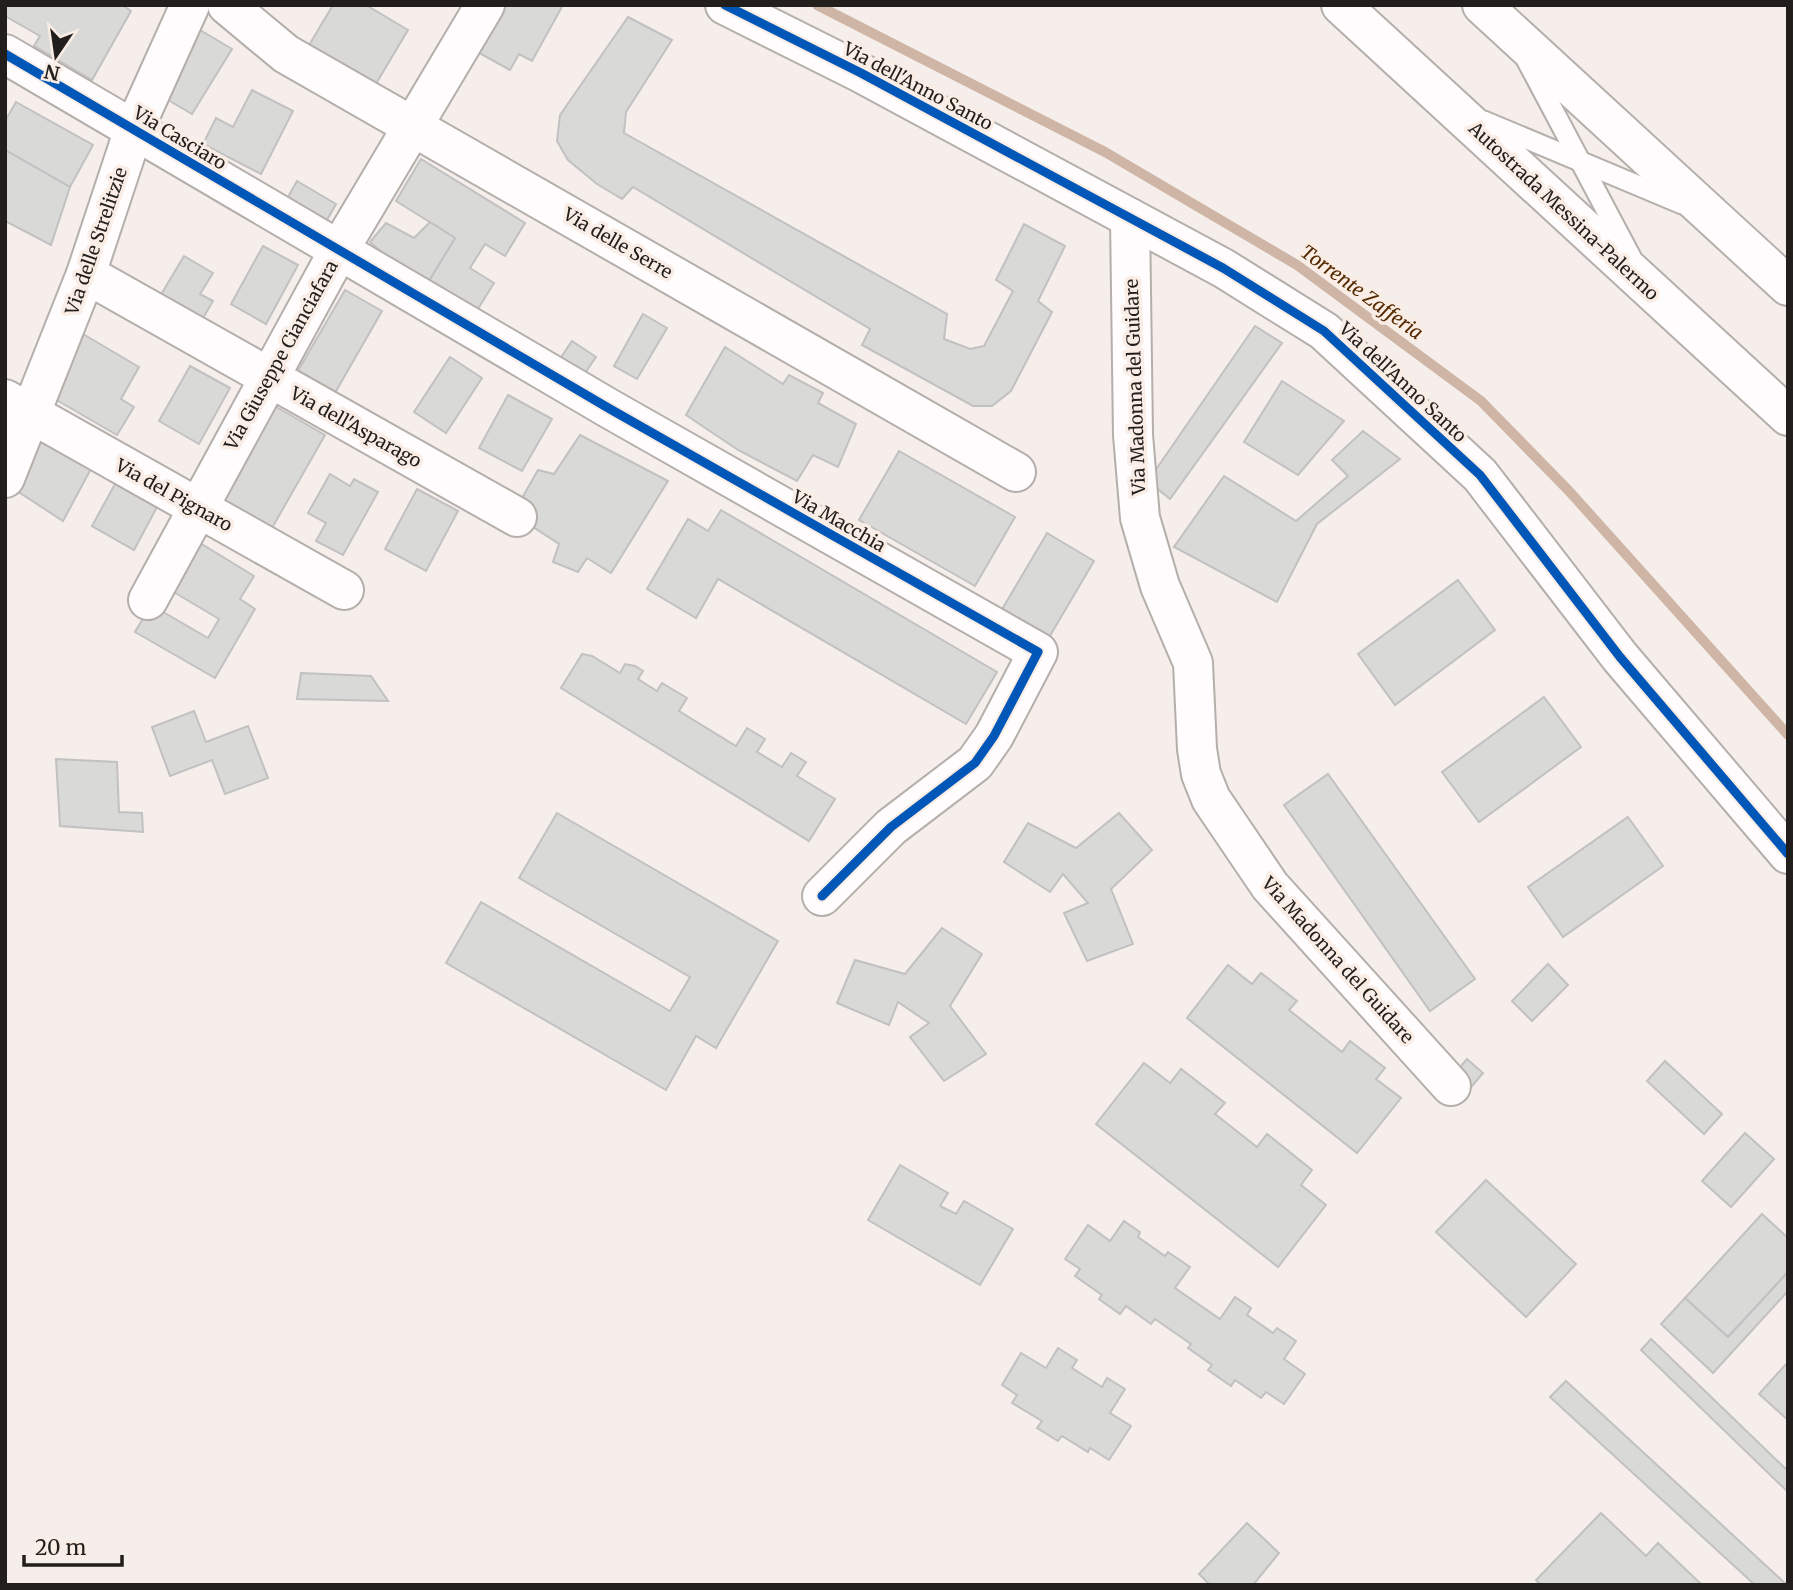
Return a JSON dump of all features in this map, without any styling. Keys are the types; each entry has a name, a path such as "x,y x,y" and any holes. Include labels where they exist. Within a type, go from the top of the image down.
{"main road":[{"name":"Via delle Strelitzie","path":"5,478 18,407 86,274 134,129 190,5"},
{"name":"Via delle Serre","path":"227,5 286,54 1016,472"},
{"name":"Via Giuseppe Cianciafara","path":"148,600 339,250 485,5"},
{"name":"Via dell'Anno Santo","path":"724,5 861,73 1223,268 1324,331 1479,475 1620,657 1788,854"},
{"name":"Autostrada Messina-Palermo","path":"1340,5 1788,416"},
{"path":"1482,5 1788,286"},
{"name":"Via Casciaro","path":"5,54 339,250"},
{"name":"Via Madonna del Guidare","path":"1130,218 1133,435 1140,518 1160,586 1193,663 1198,761 1211,799 1270,886 1451,1086"},
{"name":"Via Macchia","path":"339,250 610,409 1038,652 994,736 975,763 891,827 822,897"},
{"name":"Via dell'Asparago","path":"86,274 517,517"},
{"name":"Via del Pignaro","path":"18,407 344,590"}],"lane":[{"path":"1512,32 1648,289"},
{"path":"1450,107 1713,216"}],"building":[{"path":"5,5 122,5 131,11 92,80 34,46 40,36 5,16"},
{"path":"333,5 366,5 408,30 374,87 308,47"},
{"path":"499,5 563,5 532,61 519,54 510,70 474,50"},
{"path":"628,17 672,40 626,112 624,133 947,314 944,339 970,349 984,346 1013,291 996,280 1024,224 1065,246 1038,301 1052,312 1011,391 992,406 973,406 862,345 870,329 633,187 622,199 597,184 568,160 557,141 560,115"},
{"path":"195,27 232,49 192,114 156,93"},
{"path":"252,90 293,111 261,174 203,144 216,118 233,127"},
{"path":"16,102 93,145 70,187 5,150 5,121"},
{"path":"5,150 70,187 51,245 5,221"},
{"path":"421,159 525,223 505,256 485,244 470,268 494,283 473,317 424,289 455,238 396,201"},
{"path":"297,181 336,204 322,229 283,206"},
{"path":"430,222 455,238 424,289 370,242 386,223 414,238"},
{"path":"263,246 298,265 266,324 231,304"},
{"path":"184,256 213,273 200,294 213,301 198,327 156,303"},
{"path":"345,290 382,311 332,398 295,376"},
{"path":"643,314 667,328 637,379 614,366"},
{"path":"1255,326 1282,343 1170,499 1148,481"},
{"path":"83,334 139,367 121,399 134,407 117,435 48,395"},
{"path":"572,341 596,357 581,379 556,365"},
{"path":"725,347 783,384 789,375 823,393 818,403 856,424 838,467 813,455 797,481 738,450 686,415"},
{"path":"450,357 482,378 446,433 414,412"},
{"path":"190,366 230,388 199,444 159,421"},
{"path":"1282,381 1344,421 1298,475 1244,442"},
{"path":"508,395 552,419 522,471 479,448"},
{"path":"273,405 325,435 268,535 216,505"},
{"path":"28,431 92,467 63,521 11,487"},
{"path":"1363,431 1400,459 1317,524 1277,602 1174,547 1224,476 1296,521 1348,476 1332,460"},
{"path":"580,435 668,481 611,573 587,558 578,572 553,562 559,544 513,514 538,470 554,474"},
{"path":"899,451 1015,517 975,586 859,520"},
{"path":"330,474 350,486 354,479 378,492 343,555 316,541 326,523 308,513"},
{"path":"115,484 157,507 134,550 92,526"},
{"path":"417,489 458,511 426,571 385,549"},
{"path":"721,510 997,672 966,724 718,579 696,618 647,589 688,519 708,531"},
{"path":"1047,533 1094,561 1044,646 997,618"},
{"path":"200,543 254,576 240,599 255,609 215,678 135,632 151,605 208,638 219,619 172,591"},
{"path":"1458,580 1495,630 1395,705 1358,654"},
{"path":"582,654 592,656 620,673 625,664 635,666 643,671 638,679 657,691 662,683 687,698 679,711 736,746 747,728 765,739 757,752 782,767 791,753 806,762 797,776 835,799 809,841 561,688"},
{"path":"301,673 371,676 388,701 297,699"},
{"path":"1544,697 1581,747 1479,822 1442,772"},
{"path":"194,711 206,742 248,726 268,778 225,794 212,760 170,776 152,727"},
{"path":"56,759 117,762 119,812 142,813 143,832 60,826"},
{"path":"1328,774 1475,979 1430,1011 1284,805"},
{"path":"557,813 778,941 716,1048 696,1036 666,1090 446,963 481,902 670,1011 690,977 519,878"},
{"path":"1119,813 1152,850 1111,889 1133,944 1087,961 1064,913 1088,903 1063,874 1050,892 1004,862 1028,823 1076,848"},
{"path":"1628,817 1663,866 1563,937 1528,887"},
{"path":"942,928 982,954 950,1006 986,1054 944,1081 910,1037 929,1023 898,1002 889,1025 837,1003 855,960 905,974"},
{"path":"1548,964 1568,985 1532,1021 1512,1001"},
{"path":"1228,965 1252,984 1261,973 1297,1001 1289,1010 1342,1052 1350,1041 1385,1068 1376,1079 1401,1098 1357,1153 1187,1018"},
{"path":"1467,1059 1483,1073 1467,1092 1451,1078"},
{"path":"1665,1061 1722,1114 1704,1134 1647,1081"},
{"path":"1144,1063 1170,1083 1181,1069 1225,1103 1215,1114 1257,1147 1267,1134 1312,1170 1301,1185 1326,1205 1278,1267 1096,1124"},
{"path":"1745,1133 1774,1159 1731,1207 1702,1181"},
{"path":"900,1165 948,1193 940,1206 956,1214 964,1201 1013,1229 980,1285 868,1220"},
{"path":"1486,1180 1576,1264 1526,1317 1436,1232"},
{"path":"1762,1214 1788,1238 1788,1272 1728,1337 1685,1298"},
{"path":"1124,1221 1140,1232 1138,1237 1165,1256 1168,1252 1190,1267 1175,1288 1220,1319 1235,1297 1251,1308 1247,1315 1273,1333 1277,1328 1296,1341 1284,1359 1305,1374 1284,1404 1266,1392 1261,1398 1235,1380 1231,1386 1208,1370 1212,1365 1188,1348 1191,1344 1155,1319 1151,1324 1126,1306 1120,1314 1099,1299 1102,1295 1075,1276 1080,1269 1065,1259 1088,1225 1110,1241"},
{"path":"1788,1272 1788,1291 1713,1373 1661,1324 1685,1298 1728,1337"},
{"path":"1651,1339 1788,1471 1788,1492 1641,1350"},
{"path":"1058,1348 1077,1360 1072,1368 1102,1387 1107,1378 1125,1389 1110,1413 1131,1426 1109,1460 1090,1448 1088,1452 1062,1436 1058,1441 1037,1428 1042,1421 1012,1403 1017,1395 1002,1385 1021,1353 1046,1368"},
{"path":"1788,1362 1788,1420 1759,1394"},
{"path":"1566,1381 1787,1585 1755,1585 1550,1397"},
{"path":"1601,1513 1646,1556 1658,1543 1702,1585 1541,1585 1536,1580"},
{"path":"1247,1523 1279,1553 1253,1585 1210,1585 1199,1574"}],"waterway":[{"name":"Torrente Zafferia","path":"817,5 1105,152 1297,265 1481,401 1569,491 1788,735"}],"cycle path":[{"path":"725,5 861,73 1223,268 1324,331 1480,475 1620,657 1788,854"},
{"path":"5,54 610,409 1038,652 994,736 975,763 891,827 822,896"}]}
